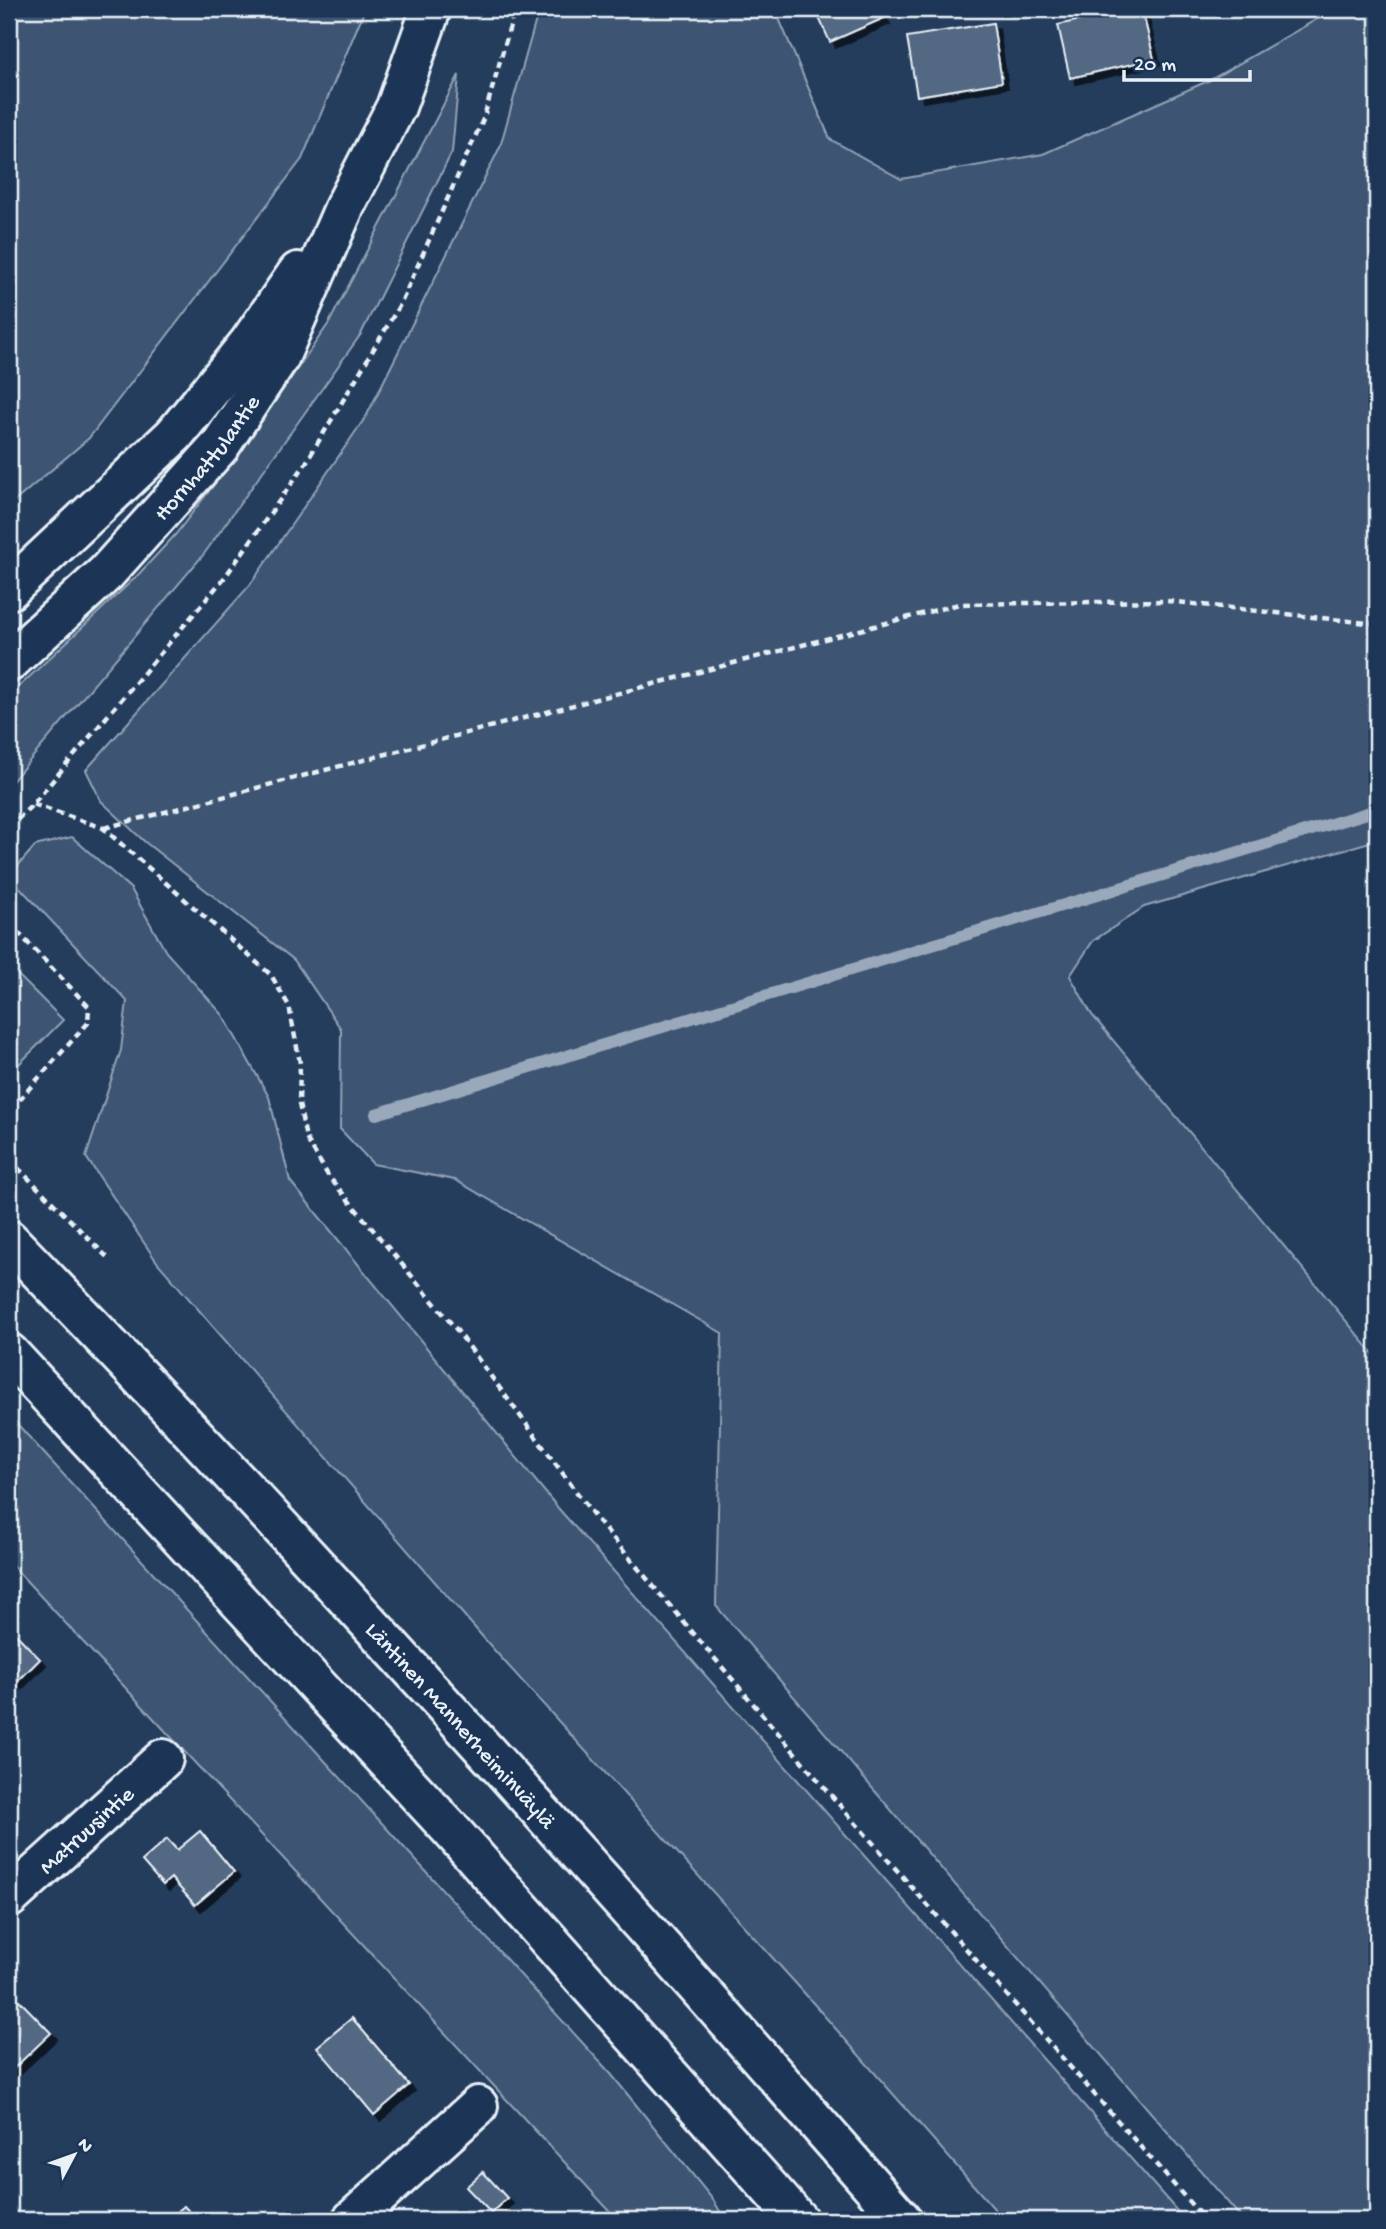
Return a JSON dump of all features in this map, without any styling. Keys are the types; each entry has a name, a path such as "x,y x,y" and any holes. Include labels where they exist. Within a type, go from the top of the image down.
{"main road":[{"name":"Hornhattulantie","path":"9,662 106,573 220,446 280,356 344,208 396,107 431,9"},
{"name":"Hornhattulantie","path":"9,590 174,435 248,343 344,208"},
{"name":"Läntinen Mannerheiminväylä","path":"9,1240 396,1651 663,1945 902,2220"},
{"path":"9,1353 451,1830 798,2220"},
{"name":"Matruusintie","path":"9,1898 163,1759"},
{"path":"352,2220 478,2106"}],"path":[{"path":"9,828 33,804 225,577 304,466 401,303 484,117 515,9"},
{"path":"103,828 959,604 1167,601 1377,624"},
{"path":"33,804 103,828 271,975 289,1006 300,1063 299,1104 306,1138 329,1177 456,1329 598,1521 830,1793 1205,2220"},
{"path":"9,923 89,1007 88,1023 9,1111"},
{"path":"9,1159 107,1257"}],"shaded area":[{"path":"9,9 365,9 302,159 89,438 9,506"},
{"path":"539,9 775,9 830,139 901,179 1043,154 1210,80 1335,9 1377,9 1377,840 1144,907 1093,941 1070,976 1092,1015 1377,1358 1377,2220 1243,2220 716,1606 722,1333 455,1180 373,1164 340,1129 341,1029 294,960 145,842 101,801 86,770 250,585 367,415 500,147"},
{"path":"459,75 452,152 361,334 204,554 9,785 9,696 136,577 175,535 244,446 329,323"},
{"path":"72,837 131,889 166,952 223,1015 269,1097 290,1181 558,1508 1185,2220 1004,2220 799,1987 495,1651 157,1262 86,1157 121,1050 127,1001 9,876 35,846"},
{"path":"9,966 63,1020 9,1074"},
{"path":"9,1415 611,2074 714,2201 725,2220 618,2220 9,1562"}],"building":[{"path":"815,9 879,9 884,18 830,42"},
{"path":"1129,9 1142,9 1154,59 1070,78 1058,25"},
{"path":"993,23 1002,82 917,96 907,37"},
{"path":"9,1627 40,1659 15,1684 9,1678"},
{"path":"200,1831 234,1872 195,1905 171,1878 163,1885 142,1861 167,1839 177,1850"},
{"path":"17,1998 51,2033 9,2073 9,2007"},
{"path":"352,2018 409,2085 374,2115 317,2047"},
{"path":"483,2172 507,2198 491,2213 466,2187"},
{"path":"184,2206 197,2220 168,2220"}],"waterway":[{"path":"376,1114 1377,810"}]}
